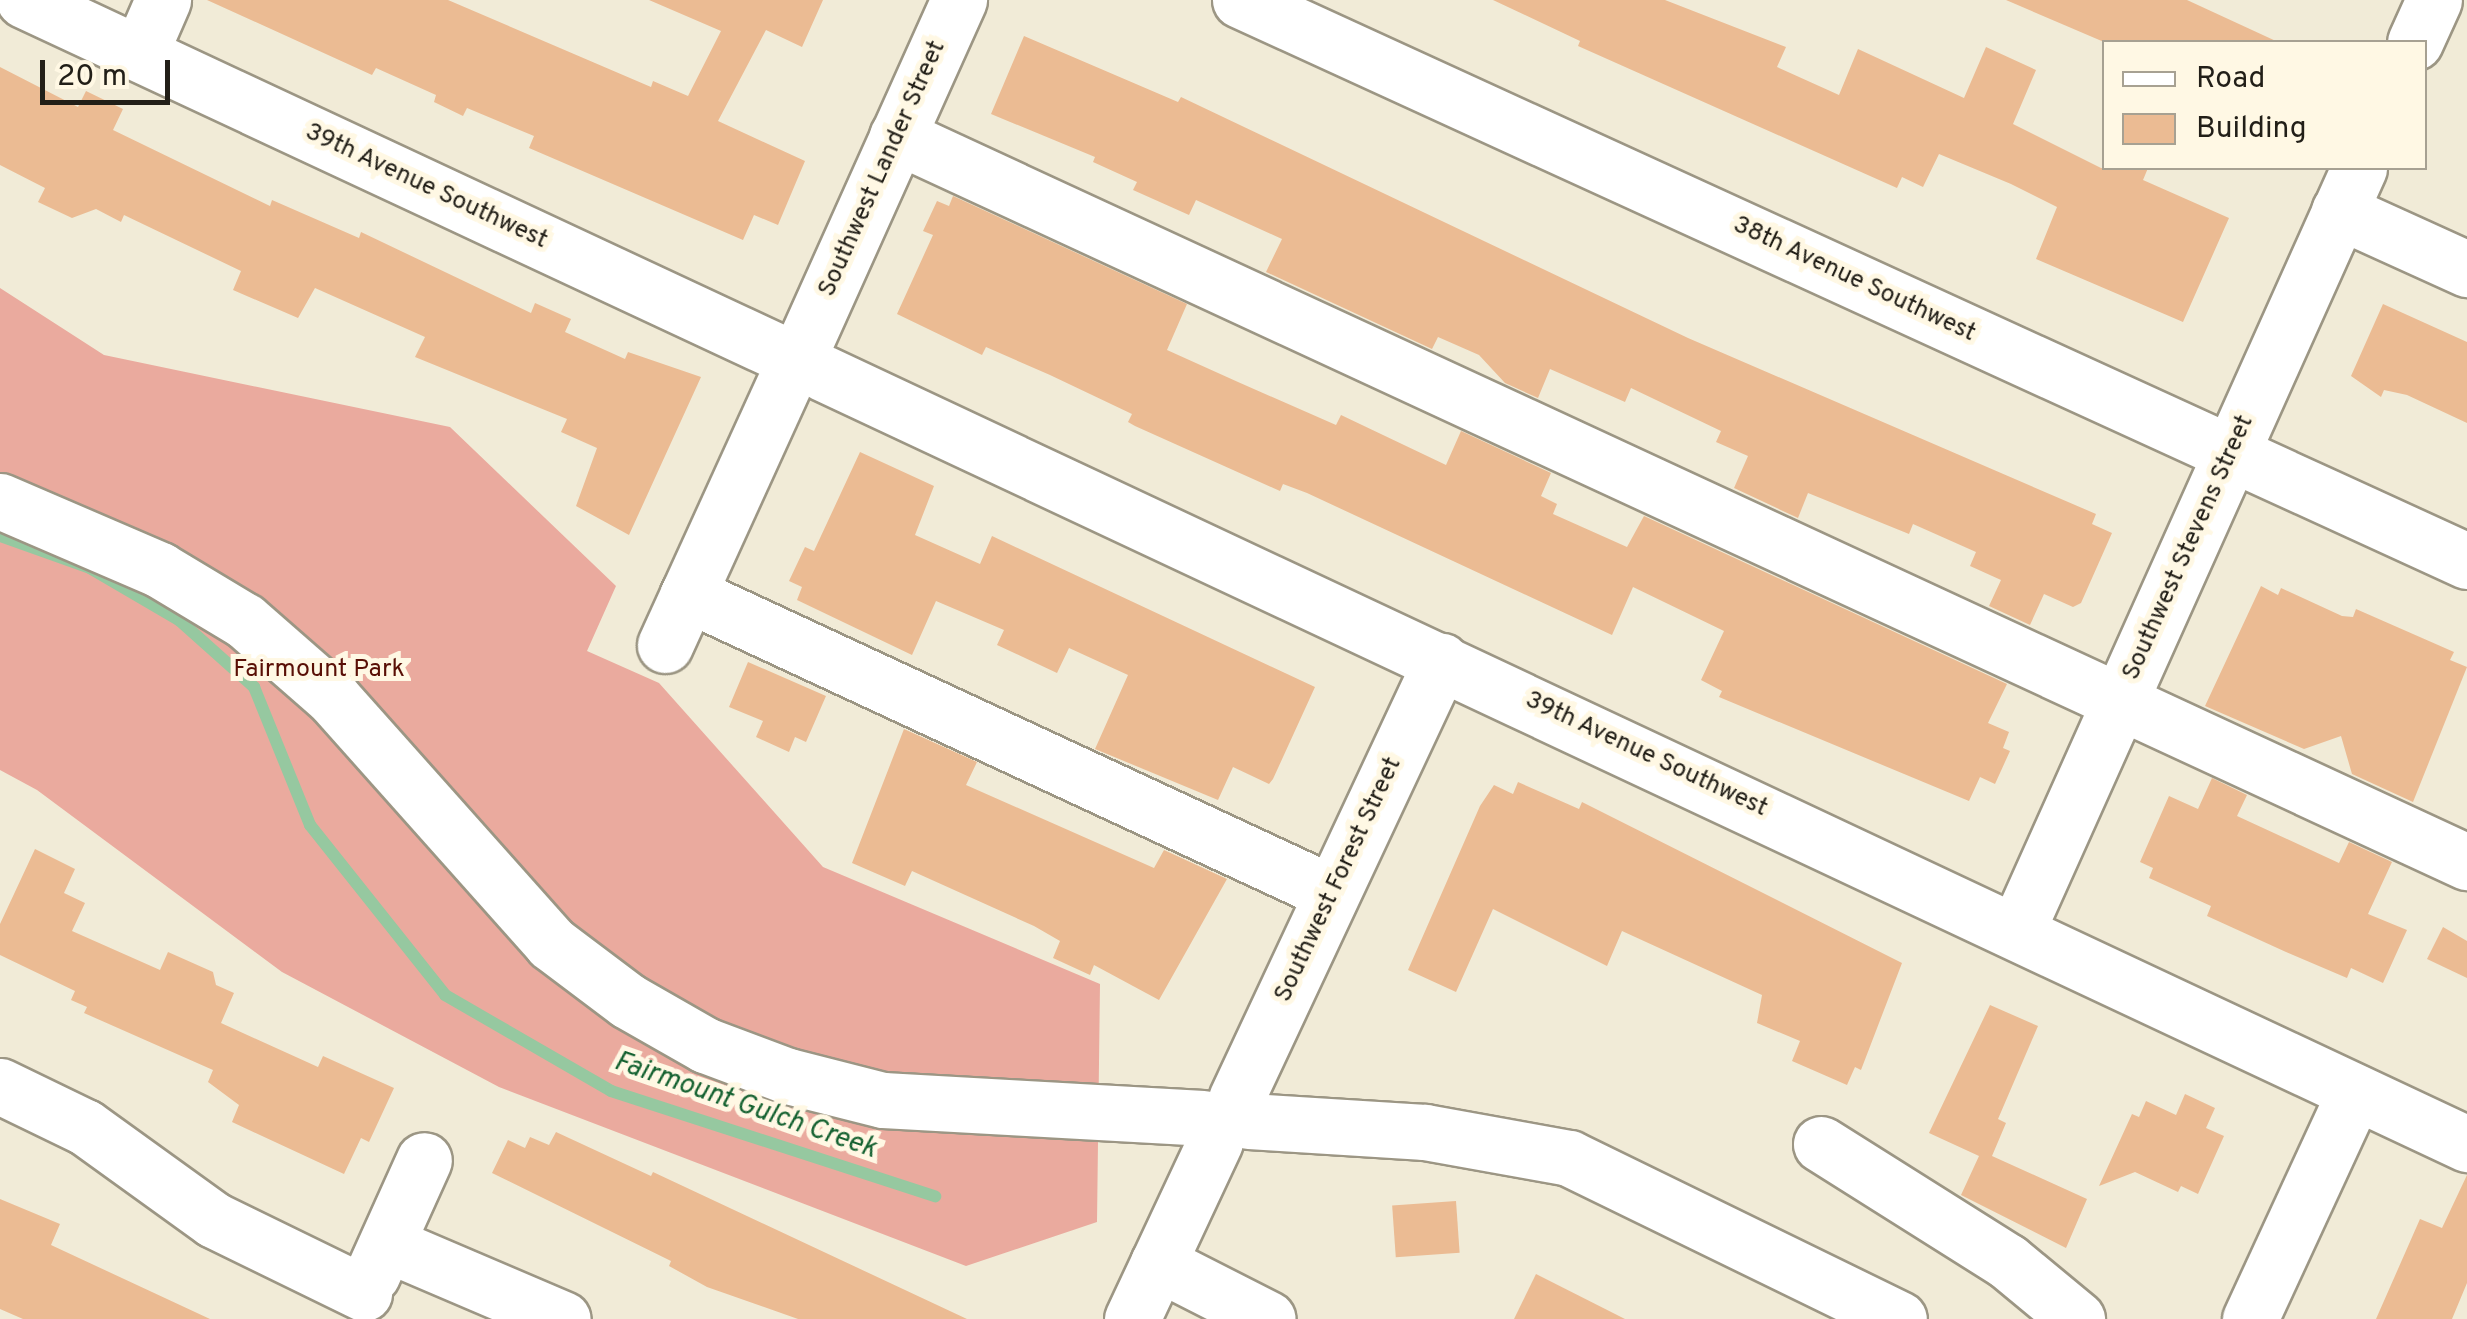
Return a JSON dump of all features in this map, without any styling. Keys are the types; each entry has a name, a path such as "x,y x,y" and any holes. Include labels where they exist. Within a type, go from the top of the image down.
{"street":[{"name":"39th Avenue Southwest","path":"24,0 2018,928 2467,1144"},
{"path":"140,53 163,0"},
{"name":"Southwest Lander Street","path":"666,645 959,0"},
{"name":"38th Avenue Southwest","path":"1240,0 2467,561"},
{"path":"2416,40 2434,0"},
{"path":"897,136 2467,862"},
{"path":"2349,189 2467,269"},
{"name":"Southwest Stevens Street","path":"2018,928 2349,189"},
{"path":"0,501 160,570 245,621 333,698 551,943 628,1001 705,1045 788,1076 884,1100 1425,1132 1569,1158 1899,1319"},
{"path":"688,594 1332,893"},
{"name":"Southwest Forest Street","path":"1132,1319 1441,661"},
{"path":"0,1086 85,1127 214,1220 358,1306 424,1160"},
{"path":"2250,1319 2355,1092"},
{"path":"1821,1144 1990,1250 2077,1319"},
{"path":"387,1244 563,1319"},
{"path":"1158,1264 1268,1319"}],"green space":[{"name":"Fairmount Park","path":"0,288 104,355 450,427 616,586 587,651 659,683 823,867 1100,984 1097,1222 966,1266 499,1087 282,972 37,790 0,770"}],"building":[{"path":"207,0 448,0 651,87 653,81 688,96 721,31 649,0 823,0 802,47 766,30 718,121 805,161 778,225 754,215 743,240 529,148 534,136 467,108 463,116 434,102 436,95 376,68 372,75"},
{"path":"1493,0 1665,0 1786,47 1777,67 1839,95 1858,49 1964,98 1986,47 2036,70 2013,124 2102,170 2147,170 2143,180 2229,218 2183,322 2036,259 2057,207 2011,184 1939,154 1923,187 1902,177 1897,188 1578,46 1580,41"},
{"path":"2006,0 2187,0 2274,40 2102,40"},
{"path":"1024,36 1178,102 1181,97 1688,338 2096,514 2092,524 2112,533 2081,603 2073,607 2044,594 2030,625 1989,606 2001,580 1970,566 1976,552 1913,524 1909,534 1808,493 1798,518 1734,488 1748,456 1716,442 1721,431 1631,388 1625,402 1550,369 1538,398 1505,383 1479,355 1438,337 1432,349 1266,272 1282,239 1196,200 1189,215 1133,190 1137,182 1093,162 1095,157 991,114"},
{"path":"0,67 78,107 86,91 123,109 113,130 270,206 272,200 359,238 361,232 531,313 535,303 571,319 565,332 625,359 628,352 701,377 629,535 576,506 597,448 561,432 567,419 415,357 425,337 315,288 298,318 233,290 241,271 124,215 121,222 96,209 72,218 38,202 45,188 0,165"},
{"path":"953,196 1187,304 1167,350 1336,425 1341,415 1446,465 1461,431 1551,473 1541,496 1557,504 1553,514 1627,547 1644,516 2007,684 1988,723 2009,732 2003,748 2010,751 1995,784 1980,777 1969,801 1719,697 1722,691 1701,680 1724,631 1633,587 1612,635 1307,493 1283,484 1280,491 1135,426 1128,422 1132,414 1050,375 986,347 982,355 897,314 933,235 923,231 937,201 949,206"},
{"path":"2383,304 2467,342 2467,423 2407,395 2384,390 2381,397 2351,376"},
{"path":"860,452 934,486 915,535 980,564 992,536 1315,687 1269,784 1233,767 1218,800 1095,749 1128,675 1069,648 1057,673 997,645 1004,630 936,601 912,655 797,600 802,587 789,581 805,547 814,551"},
{"path":"2261,586 2278,595 2281,588 2342,616 2353,617 2356,609 2454,652 2450,660 2467,667 2413,802 2352,774 2341,736 2304,749 2205,706"},
{"path":"748,662 826,696 806,742 795,737 789,752 756,737 763,721 729,707"},
{"path":"904,729 977,762 966,785 1154,868 1164,850 1227,879 1159,1000 1094,965 1090,975 1053,958 1060,941 912,871 905,886 852,863"},
{"path":"2212,778 2247,795 2237,816 2339,863 2349,842 2392,862 2368,914 2407,930 2383,983 2351,968 2347,978 2286,952 2207,916 2211,906 2149,878 2153,868 2140,862 2169,796 2198,809"},
{"path":"1518,782 1579,809 1582,802 1902,963 1861,1070 1855,1067 1847,1085 1792,1061 1800,1041 1757,1023 1762,995 1622,931 1607,966 1493,909 1456,992 1408,970 1480,806 1494,785 1513,794"},
{"path":"35,849 75,869 64,893 85,903 72,931 160,970 168,952 213,972 216,985 234,993 221,1023 318,1067 323,1056 394,1088 369,1142 361,1138 344,1174 232,1122 239,1105 208,1082 213,1070 84,1013 87,1007 71,1000 75,991 0,955 0,924"},
{"path":"2443,927 2467,941 2467,978 2427,959"},
{"path":"1990,1005 2038,1026 1998,1119 2006,1123 1992,1156 2087,1199 2066,1248 1961,1195 1979,1156 1929,1133"},
{"path":"2185,1094 2215,1108 2206,1128 2224,1136 2198,1194 2181,1186 2178,1192 2135,1172 2099,1186 2132,1114 2139,1117 2146,1101 2176,1115"},
{"path":"556,1132 651,1176 653,1172 967,1319 798,1319 707,1287 669,1266 671,1261 492,1173 508,1140 525,1148 530,1137 549,1145"},
{"path":"2467,1175 2467,1283 2452,1319 2376,1319 2420,1219 2442,1228"},
{"path":"0,1199 60,1224 51,1245 210,1319 23,1319 0,1309"},
{"path":"1456,1201 1460,1253 1396,1257 1392,1205"},
{"path":"1536,1274 1625,1319 1514,1319"}],"waterway":[{"name":"Fairmount Gulch Creek","path":"0,536 90,568 179,620 254,687 310,825 445,995 611,1091 935,1196"}]}
